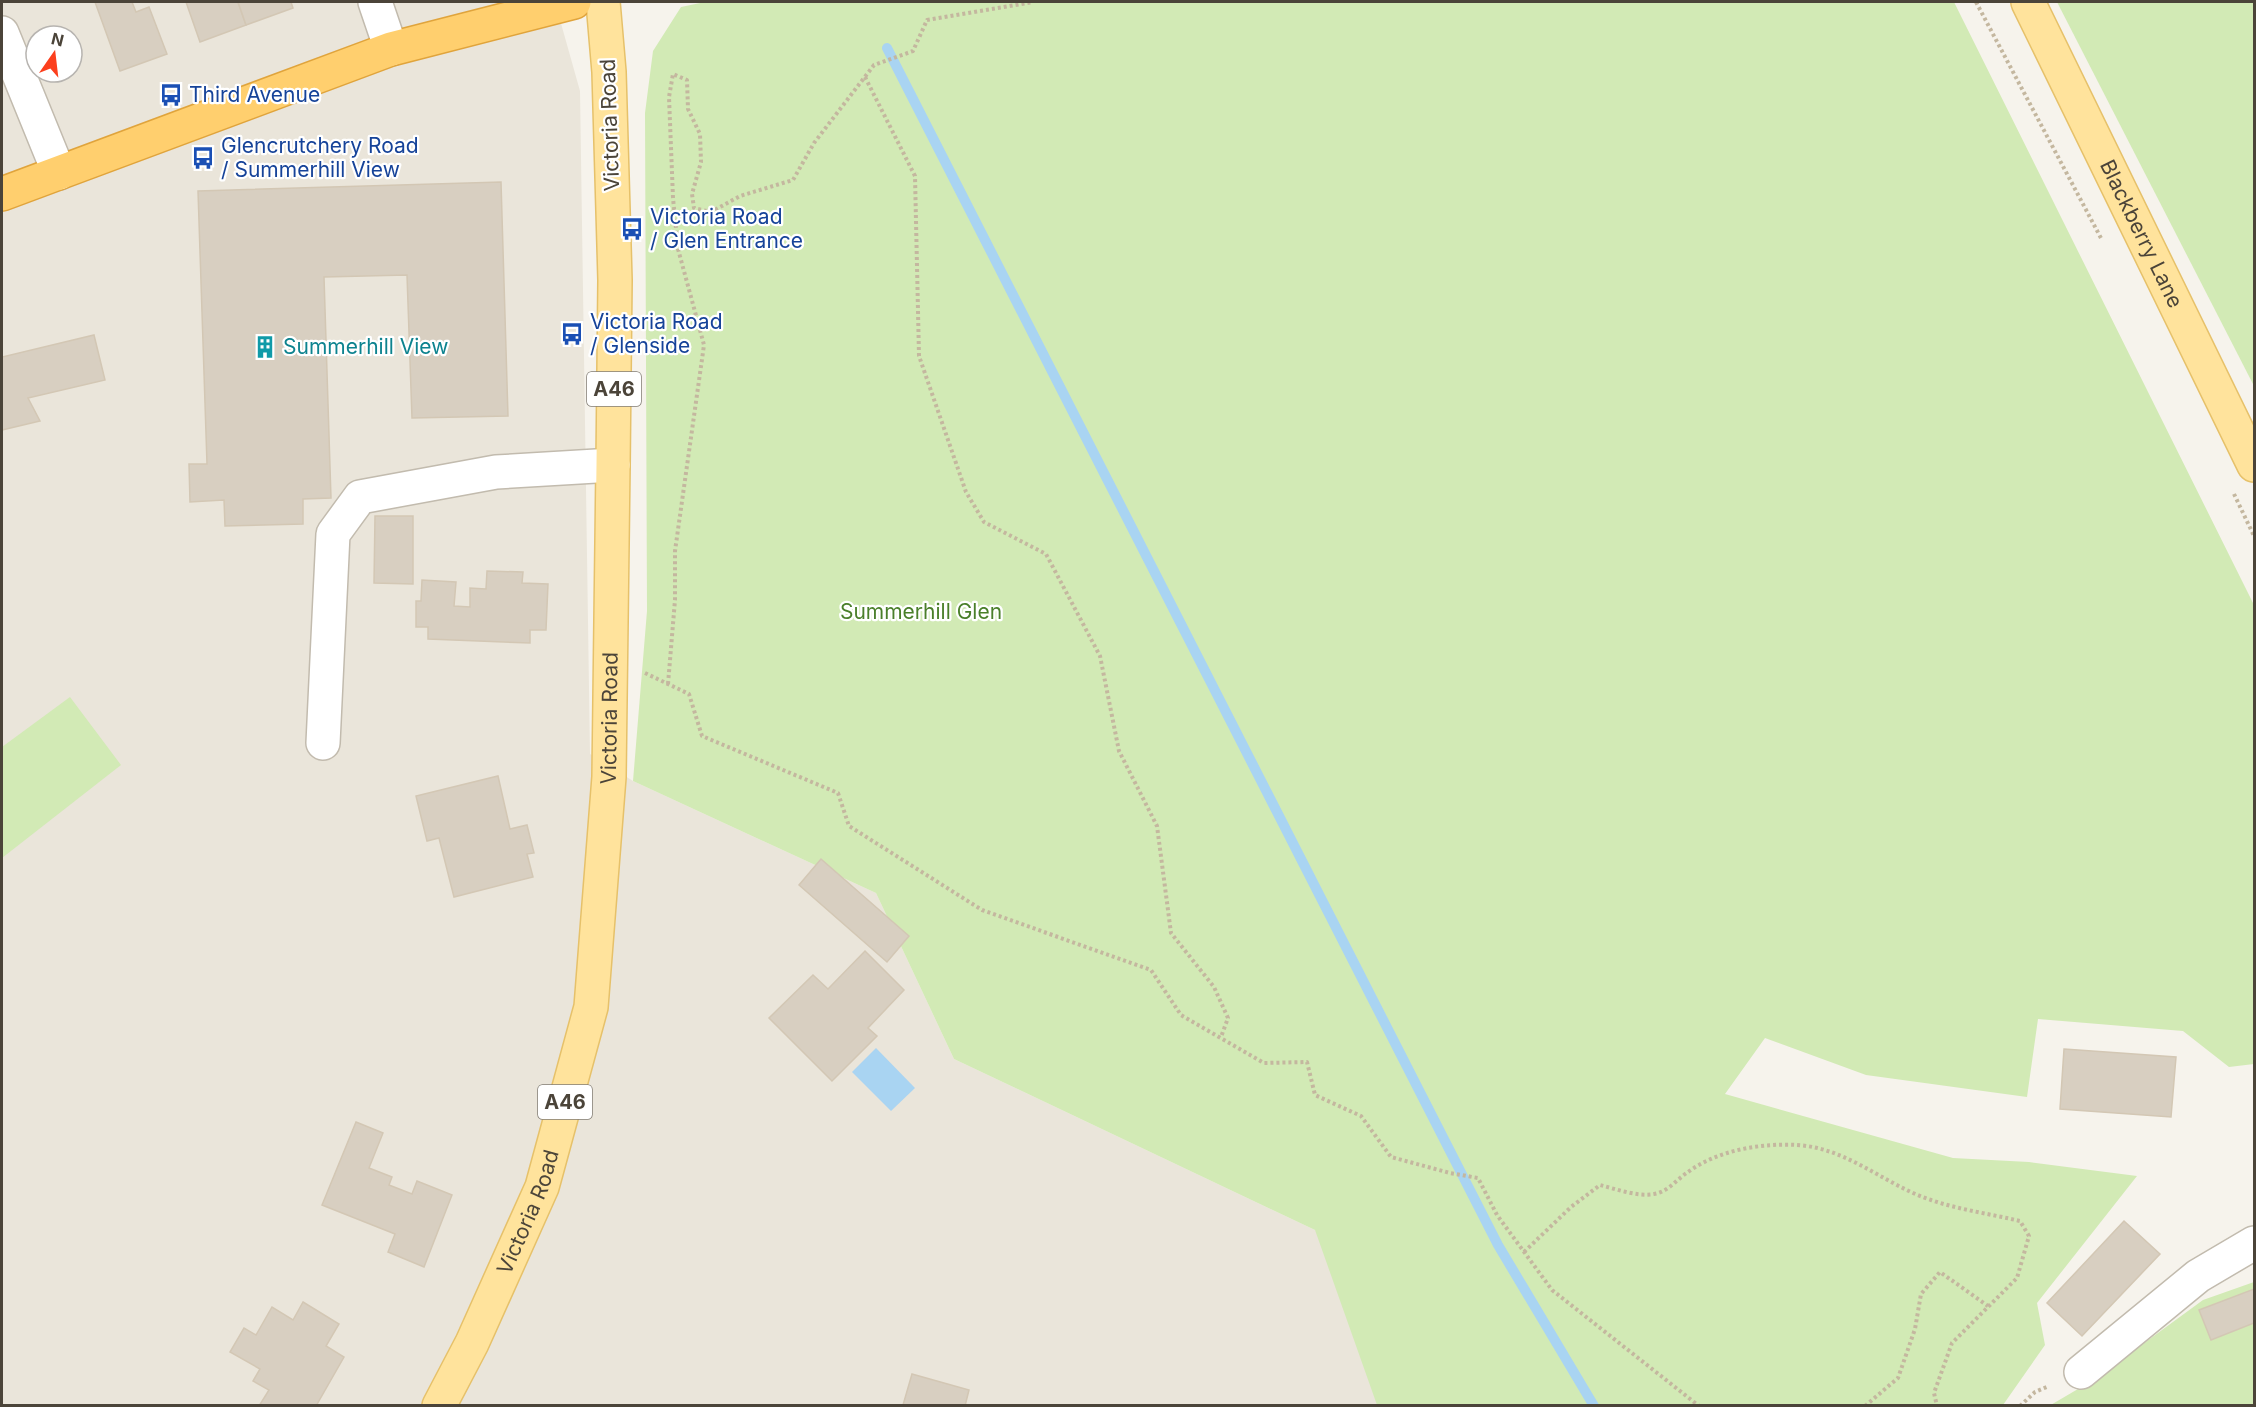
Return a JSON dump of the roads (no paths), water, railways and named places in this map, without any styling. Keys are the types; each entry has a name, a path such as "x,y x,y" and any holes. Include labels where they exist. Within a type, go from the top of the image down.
{"highway":[{"path":"2,194 392,49 574,2"}],"main road":[{"name":"Victoria Road","path":"439,1406 472,1343 542,1187 591,1007 609,777 613,465 615,280 609,72 603,2"},
{"name":"Blackberry Lane","path":"2028,2 2254,465"}],"street":[{"path":"375,2 392,49"},
{"path":"2,33 59,173"},
{"path":"323,743 333,534 360,497 496,472 613,465"},
{"path":"2081,1372 2198,1276 2254,1244"}],"water":[{"path":"876,1048 915,1088 891,1111 852,1072"}],"waterway":[{"path":"887,48 1498,1245 1594,1406"}],"place":[{"name":"Third Avenue","path":"171,95"},
{"name":"Glencrutchery Road / Summerhill View","path":"203,158"},
{"name":"Victoria Road / Glen Entrance","path":"632,229"},
{"name":"Victoria Road / Glenside","path":"572,334"},
{"name":"Summerhill View","path":"265,347"}],"park label":[{"name":"Summerhill Glen","path":"921,612"}]}
